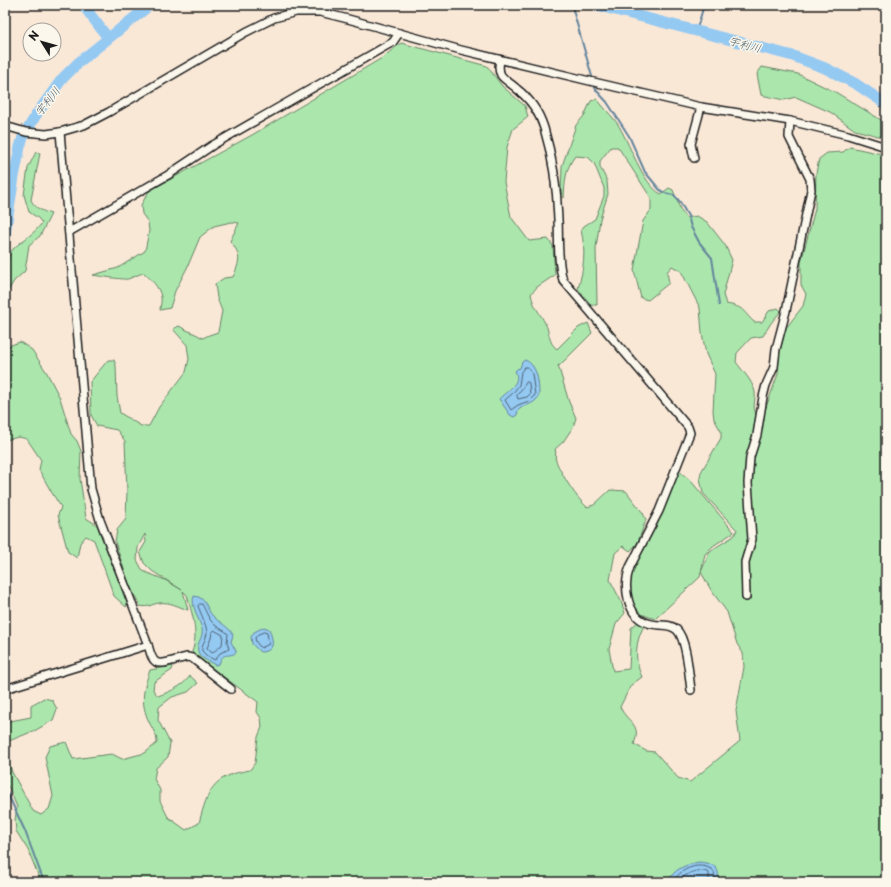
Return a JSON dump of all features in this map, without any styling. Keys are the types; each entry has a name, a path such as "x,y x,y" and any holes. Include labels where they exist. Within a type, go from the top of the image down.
{"street":[{"path":"8,127 26,132 46,134 60,132 84,125 246,32 274,18 296,12 320,12 500,60 701,107 790,121 848,135 886,147"},
{"path":"69,232 168,175 213,146 393,42 399,33"},
{"path":"500,60 499,71 501,76 522,92 531,102 538,112 544,128 552,158 557,196 560,260 563,280 688,427 690,433 659,511 630,567 626,587 627,595 632,608 639,618 650,624 665,624 678,631 684,648 690,690"},
{"path":"694,158 691,144 701,107"},
{"path":"746,597 745,562 752,539 748,482 750,457 757,435 766,385 774,367 776,349 786,310 811,190 810,179 789,137 790,121"},
{"path":"60,132 91,489 100,520 152,658 160,664 187,657 192,658 230,689"},
{"path":"5,690 148,645"}],"green space":[{"path":"401,43 487,66 502,86 525,106 528,117 513,129 507,147 504,182 511,217 529,241 548,239 553,246 555,275 537,287 531,294 532,298 547,326 552,344 557,349 578,328 588,323 592,333 559,366 558,365 569,402 576,418 573,427 563,442 555,449 555,460 578,498 587,507 594,505 610,490 626,491 643,513 646,520 637,544 630,551 623,546 615,553 610,580 621,601 625,613 616,624 609,649 613,671 629,669 631,628 639,621 644,626 637,645 639,671 642,677 631,685 620,707 635,728 636,737 634,744 646,751 655,752 678,778 690,782 740,741 736,711 744,667 743,653 737,644 727,612 711,590 701,572 710,551 734,536 737,530 703,493 700,478 701,472 721,438 721,431 714,419 713,411 715,374 706,354 702,333 700,308 681,271 672,266 667,272 669,283 648,300 641,298 634,270 643,221 651,210 651,198 618,147 611,147 600,161 600,167 607,181 608,194 600,219 596,248 597,305 591,305 578,289 584,259 581,230 584,226 595,219 604,196 604,188 594,163 588,157 575,156 567,171 564,198 561,193 562,166 576,125 584,116 591,101 597,99 617,123 636,162 654,189 661,194 669,188 673,190 681,211 686,218 697,216 707,222 725,245 732,260 723,295 726,304 740,308 754,322 762,322 769,311 778,308 781,311 763,336 751,338 737,353 736,362 750,380 754,388 754,409 756,414 765,410 778,374 779,354 786,328 803,306 806,294 801,285 801,262 815,209 816,173 819,159 827,153 843,152 850,147 886,155 886,882 41,882 28,850 16,831 15,820 17,807 9,788 5,783 5,722 31,717 31,705 44,698 52,700 57,709 53,720 36,730 9,741 6,756 12,772 33,811 41,815 49,809 53,796 45,757 50,746 66,742 73,759 112,754 122,759 145,753 157,743 156,735 144,708 144,690 150,670 173,666 172,670 154,682 153,690 158,696 180,686 190,676 198,683 188,692 172,697 159,707 158,720 170,743 168,757 156,768 154,779 160,790 160,801 168,817 186,830 199,823 205,802 214,786 227,776 250,770 255,763 258,737 262,727 261,718 257,712 258,702 192,652 195,631 193,616 187,595 183,591 188,610 166,603 159,603 146,607 140,606 129,584 115,542 117,530 126,519 127,491 125,441 117,430 97,426 91,415 90,382 108,360 114,360 116,366 117,396 120,413 141,426 149,426 159,407 186,372 189,359 187,345 173,329 179,326 203,338 218,332 222,311 217,298 215,284 224,278 233,277 237,267 239,258 237,250 230,241 239,223 231,222 214,226 200,237 187,268 175,291 170,308 160,310 161,299 159,290 152,280 144,273 128,279 93,275 118,268 145,251 149,231 148,222 142,214 141,205 149,191 252,135 382,58","holes":["145,534 146,542 140,552 144,563 152,571 182,590 165,580 143,571 137,560 138,547"]},
{"path":"762,67 798,74 837,93 886,123 886,138 855,130 830,112 796,97 784,100 761,95 757,74"},
{"path":"36,152 40,153 31,200 39,209 51,214 40,236 29,245 25,271 14,281 5,296 6,271 8,258 11,252 42,223 38,218 29,212 24,195 28,168"},
{"path":"20,342 32,350 47,373 60,398 71,434 77,441 81,451 80,479 86,518 97,525 127,603 126,607 114,596 94,540 86,536 80,543 77,558 68,552 58,515 61,507 39,470 41,460 27,439 19,437 5,440 5,345 8,346"},
{"path":"679,471 690,480 734,532 713,546 705,554 700,577 655,619 641,614 634,606 629,591 632,567"},
{"path":"5,699 7,706 5,722"}],"water":[{"path":"525,360 533,366 537,375 539,395 534,402 520,409 514,417 510,415 499,399 515,383 517,376 515,371 520,368 522,362"},
{"path":"194,596 201,598 212,615 229,629 233,635 231,642 236,653 224,656 219,664 215,665 204,659 199,654 198,645 202,635 202,629 194,608"},
{"path":"264,627 270,630 272,645 270,649 260,652 252,644 251,637 254,632"},
{"path":"699,862 708,863 717,869 717,882 668,882 670,877 677,870"}],"waterway":[{"path":"83,5 108,38"},
{"name":"宇利川","path":"5,234 20,147 23,137 36,115 62,79 79,62 150,5"},
{"path":"573,5 573,10 593,80"},
{"name":"宇利川","path":"596,5 793,56 825,68 856,84 886,104"},
{"path":"696,32 704,5"},
{"path":"594,85 629,136 645,172 660,190 667,194 674,195 680,202 688,216 691,227 699,242 712,258 719,305"},
{"path":"5,788 25,831 44,882"}]}
